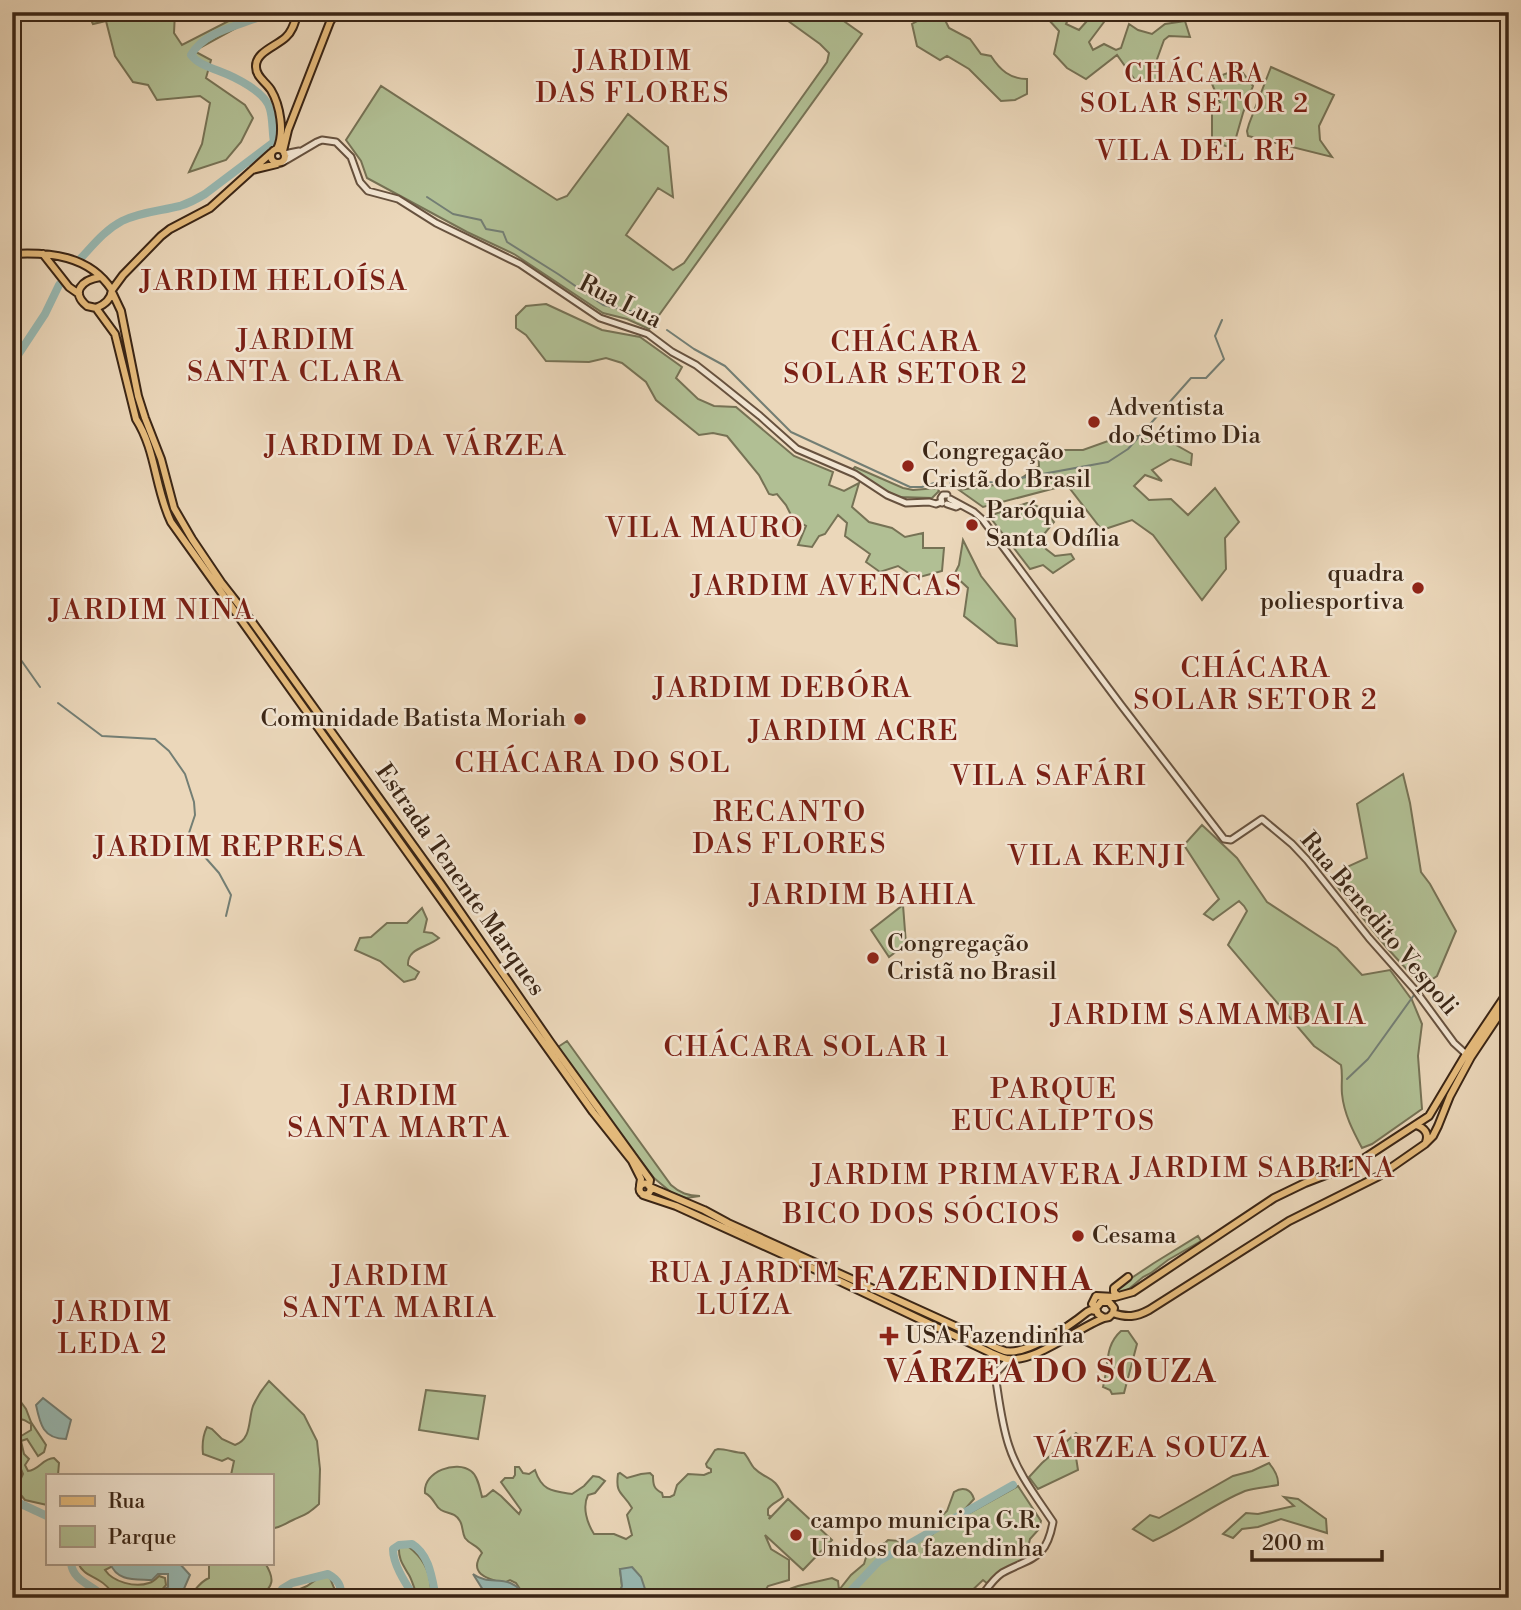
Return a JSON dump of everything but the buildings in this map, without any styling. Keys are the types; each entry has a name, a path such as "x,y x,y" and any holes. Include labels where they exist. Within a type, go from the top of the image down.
{"main road":[{"path":"279,155 280,119 273,93 259,76 256,62 261,55 289,34 298,12"},
{"path":"96,308 108,300 123,275 166,232 210,208 252,170 279,155 336,12"},
{"path":"252,170 279,155"},
{"path":"12,254 43,254"},
{"name":"Estrada Tenente Marques","path":"43,254 72,258 101,278 112,291 121,311 138,396 161,459 170,499 180,519 221,582 441,884 650,1180 650,1186"},
{"name":"Estrada Tenente Marques","path":"43,254 69,287 79,294 84,304 96,308 115,334 136,419 151,451 164,505 171,522 580,1093 632,1161 641,1179 640,1185"},
{"path":"79,294 84,282 92,278 111,279 123,275"},
{"path":"1104,1318 1099,1316 1092,1304 1094,1298 1098,1296 1107,1299 1133,1292 1274,1198 1357,1163 1429,1116 1509,990"},
{"path":"1113,1313 1132,1317 1149,1310 1289,1221 1379,1176 1425,1144 1438,1126 1450,1096 1471,1057 1509,1000"},
{"path":"1434,1108 1445,1109"},
{"path":"1429,1116 1431,1125 1438,1126"},
{"path":"1416,1125 1426,1132 1425,1144"},
{"path":"1096,1309 1087,1312 1055,1335 1018,1351 1008,1352 646,1183 640,1185 639,1191 643,1195 686,1210 1009,1359 1047,1348 1093,1322 1109,1317 1114,1308 1107,1299"},
{"path":"643,1195 648,1194 650,1186"},
{"path":"686,1210 699,1214 704,1210"},
{"path":"1119,1296 1115,1294 1114,1288 1128,1277"}],"street":[{"name":"Rua Lua","path":"279,155 289,160 323,140 336,142 351,157 360,182 368,191 398,199 436,223 520,264 600,318 648,334 672,352 696,365 797,449 855,474 906,503 945,501 974,512 983,520 1224,839 1234,839 1262,819"},
{"name":"Rua Benedito Vespoli","path":"1262,819 1293,844 1307,860 1369,938 1415,990 1454,1043 1466,1054"},
{"path":"980,1598 998,1576 1041,1553 1049,1541 1053,1522 1018,1469 1012,1454 1004,1429 991,1353"},
{"path":"996,1373 1009,1359"}],"green space":[{"path":"87,12 175,12 174,33 182,45 246,12 259,13 194,51 211,60 206,78 245,105 253,118 241,142 226,160 189,172 202,144 210,103 200,96 157,100 148,85 133,82 115,56 106,21 93,24"},
{"path":"788,12 831,12 862,34 649,329 627,319 603,313 514,254 367,178 361,161 346,140 381,86 557,200 567,196 628,114 668,147 673,197 658,188 626,235 673,270 684,263 827,62 829,53 784,18"},
{"path":"930,12 941,12 949,28 970,39 981,54 991,56 1006,73 1027,79 1027,94 1015,100 1001,101 969,69 947,56 940,60 917,46 912,24"},
{"path":"1052,12 1071,12 1066,24 1079,30 1094,13 1107,18 1089,42 1093,50 1104,44 1116,50 1121,48 1129,24 1152,34 1165,24 1185,21 1190,37 1169,36 1164,40 1156,62 1162,75 1160,83 1135,80 1117,55 1086,79 1067,68 1054,54 1059,31 1048,19"},
{"path":"1233,64 1253,86 1233,148 1212,142 1212,110 1220,103 1212,84 1214,78 1228,73"},
{"path":"1271,67 1334,95 1319,126 1320,140 1332,157 1248,136 1249,124"},
{"path":"546,304 602,330 640,337 682,367 676,378 698,399 714,406 736,407 794,456 833,472 829,485 844,491 859,483 852,507 869,522 892,528 905,537 923,533 923,548 944,548 942,571 916,578 898,566 880,572 866,562 870,554 845,536 847,523 838,515 812,547 798,545 806,526 793,519 777,494 769,494 759,475 727,436 713,433 699,435 656,400 646,382 622,363 606,358 589,362 546,361 526,335 516,328 516,316 526,306"},
{"path":"1122,436 1160,436 1192,454 1191,465 1171,459 1152,470 1162,481 1145,475 1134,486 1149,500 1171,499 1188,515 1215,488 1239,522 1225,538 1226,569 1202,600 1153,535 1132,520 1102,530 1067,485 983,507 959,490 1016,482 1039,466 1038,450 1083,450"},
{"path":"855,467 903,488 937,488 939,491 932,498 899,497 852,470"},
{"path":"1027,503 1042,509 1054,522 1040,539 1046,549 1055,556 1071,554 1074,559 1053,573 1043,565 1030,569 989,516"},
{"path":"963,540 981,576 1015,619 1017,646 998,643 964,616 968,588 954,575 959,565"},
{"path":"1403,774 1421,872 1456,931 1437,976 1422,986 1332,880 1349,866 1367,858 1357,804"},
{"path":"1202,825 1237,858 1267,902 1337,948 1362,975 1390,970 1412,1000 1422,1024 1418,1056 1422,1109 1372,1144 1362,1148 1349,1122 1343,1101 1341,1065 1314,1046 1228,945 1247,911 1244,906 1239,901 1213,920 1204,914 1219,899 1184,845"},
{"path":"903,905 906,944 889,957 871,930"},
{"path":"422,908 427,919 424,932 439,938 411,955 408,965 419,972 415,979 404,982 380,961 355,950 360,938 371,937 387,923 407,923"},
{"path":"567,1041 671,1185 684,1193 700,1196 686,1198 672,1193 654,1178 558,1047"},
{"path":"1198,1236 1201,1241 1168,1260 1130,1288 1120,1294 1115,1293 1115,1289"},
{"path":"1121,1331 1128,1331 1137,1344 1124,1393 1112,1394 1103,1387 1109,1350"},
{"path":"269,1381 304,1415 317,1441 320,1469 319,1504 304,1515 273,1528 273,1474 231,1474 234,1461 228,1458 222,1461 203,1454 207,1427 235,1445 244,1438 253,1406"},
{"path":"12,1383 46,1445 44,1452 38,1456 27,1439 21,1441 24,1454 29,1459 25,1465 28,1471 50,1459 54,1458 59,1463 58,1474 46,1474 46,1505 25,1500 16,1489 23,1474 13,1449 13,1441 31,1430 31,1424 16,1418 12,1421"},
{"path":"426,1390 485,1396 478,1439 419,1430"},
{"path":"1076,1433 1085,1439 1075,1451 1078,1470 1038,1489 1029,1477"},
{"path":"718,1449 744,1453 754,1468 777,1485 783,1497 768,1509 769,1519 788,1499 832,1540 803,1570 765,1535 771,1549 789,1560 789,1580 768,1586 764,1598 638,1598 645,1589 620,1570 622,1586 618,1598 526,1598 516,1583 510,1580 504,1583 481,1574 477,1566 482,1553 465,1538 458,1518 439,1508 425,1493 429,1479 435,1473 450,1467 465,1468 475,1476 482,1497 493,1490 519,1514 521,1510 501,1482 505,1478 513,1478 515,1467 529,1474 535,1470 541,1482 549,1489 572,1494 593,1476 599,1477 605,1481 595,1493 588,1495 586,1500 585,1510 589,1525 594,1534 614,1534 626,1539 632,1535 627,1515 632,1508 619,1490 618,1474 627,1478 650,1473 663,1497 670,1497 688,1474 704,1475 711,1472 706,1464"},
{"path":"1269,1463 1277,1476 1278,1485 1245,1491 1153,1541 1133,1529 1150,1515 1159,1518 1233,1476"},
{"path":"1018,1486 1041,1521 1039,1529 1030,1539 1027,1552 1019,1564 988,1584 983,1580 964,1598 764,1598 832,1578 838,1581 839,1590 864,1564 867,1554 873,1548 888,1540 900,1541 896,1547 901,1551 933,1534 933,1531 927,1529 947,1511 954,1492 966,1490 974,1499 957,1520"},
{"path":"1284,1497 1298,1499 1326,1519 1327,1533 1281,1519 1242,1529 1233,1538 1223,1534 1246,1513 1258,1514 1294,1506"},
{"path":"404,1544 424,1565 429,1575 433,1598 419,1598 417,1595 400,1558 399,1546"},
{"path":"78,1564 113,1564 105,1570 119,1581 143,1584 152,1582 159,1576 165,1578 166,1585 161,1591 154,1591 142,1598 117,1598 105,1584"},
{"path":"209,1564 265,1564 271,1582 268,1590 259,1598 188,1598 209,1578"},
{"path":"324,1574 330,1578 338,1598 287,1598 295,1591"}],"water":[{"path":"43,1398 71,1420 66,1439 52,1436 44,1429 36,1405"},
{"path":"110,1564 180,1564 190,1575 180,1598 148,1598 168,1587 168,1574 158,1574 152,1580 133,1579 117,1574"},
{"path":"632,1567 641,1577 645,1589 638,1598 618,1598 622,1586 620,1569"},
{"path":"473,1574 487,1580 513,1584 527,1598 490,1598"}],"waterway":[{"path":"81,258 100,238 122,221 180,206 196,199 274,142 272,117 263,97 241,81 204,65 191,55 213,35 262,16 265,12"},
{"path":"427,197 453,214 481,220 486,229 503,232 507,242 603,305 639,313 656,322"},
{"path":"12,364 45,314 59,285"},
{"path":"950,483 999,482 1108,462 1128,449 1191,378 1206,378 1224,359 1215,336 1222,320"},
{"path":"667,330 725,366 791,432 910,487 922,487 940,481"},
{"path":"12,636 21,660 40,687"},
{"path":"58,703 102,736 155,739 169,751 185,774 194,802 195,815 189,833 196,847 219,873 231,895 226,916"},
{"path":"1347,1079 1368,1059 1414,995"},
{"path":"12,1483 19,1503 46,1516"},
{"path":"844,1598 879,1561 1013,1485"},
{"path":"415,1598 395,1561 393,1549 399,1545 412,1544 423,1554 436,1598"},
{"path":"71,1564 76,1575 105,1598"},
{"path":"279,1598 282,1589 292,1583 328,1574 339,1584 342,1598"}],"place":[{"name":"Adventista do Sétimo Dia","path":"1094,422"},
{"name":"Congregação Cristã do Brasil","path":"908,466"},
{"name":"Paróquia Santa Odília","path":"972,525"},
{"name":"quadra poliesportiva","path":"1418,588"},
{"name":"Comunidade Batista Moriah","path":"580,719"},
{"name":"Congregação Cristã no Brasil","path":"873,958"},
{"name":"Cesama","path":"1078,1236"},
{"name":"USA Fazendinha","path":"889,1336"},
{"name":"campo municipa G.R. Unidos da fazendinha","path":"796,1535"}],"district":[{"name":"JARDIM DAS FLORES","path":"633,77"},
{"name":"CHÁCARA SOLAR SETOR 2","path":"1195,88"},
{"name":"VILA DEL RE","path":"1196,151"},
{"name":"JARDIM HELOÍSA","path":"274,281"},
{"name":"JARDIM SANTA CLARA","path":"296,356"},
{"name":"CHÁCARA SOLAR SETOR 2","path":"906,358"},
{"name":"JARDIM DA VÁRZEA","path":"416,446"},
{"name":"VILA MAURO","path":"705,528"},
{"name":"JARDIM AVENCAS","path":"827,586"},
{"name":"JARDIM NINA","path":"152,610"},
{"name":"CHÁCARA SOLAR SETOR 2","path":"1256,684"},
{"name":"JARDIM DEBÓRA","path":"783,688"},
{"name":"JARDIM ACRE","path":"854,731"},
{"name":"CHÁCARA DO SOL","path":"593,763"},
{"name":"VILA SAFÁRI","path":"1049,776"},
{"name":"RECANTO DAS FLORES","path":"790,828"},
{"name":"JARDIM REPRESA","path":"230,847"},
{"name":"VILA KENJI","path":"1097,856"},
{"name":"JARDIM BAHIA","path":"863,895"},
{"name":"JARDIM SAMAMBAIA","path":"1209,1015"},
{"name":"CHÁCARA SOLAR 1","path":"807,1047"},
{"name":"PARQUE EUCALIPTOS","path":"1054,1105"},
{"name":"JARDIM SANTA MARTA","path":"399,1112"},
{"name":"JARDIM SABRINA","path":"1263,1168"},
{"name":"JARDIM PRIMAVERA","path":"967,1175"},
{"name":"BICO DOS SÓCIOS","path":"922,1214"},
{"name":"FAZENDINHA","path":"973,1280"},
{"name":"RUA JARDIM LUÍZA","path":"745,1289"},
{"name":"JARDIM SANTA MARIA","path":"390,1292"},
{"name":"JARDIM LEDA 2","path":"113,1328"},
{"name":"VÁRZEA DO SOUZA","path":"1051,1372"},
{"name":"VÁRZEA SOUZA","path":"1152,1448"}]}
